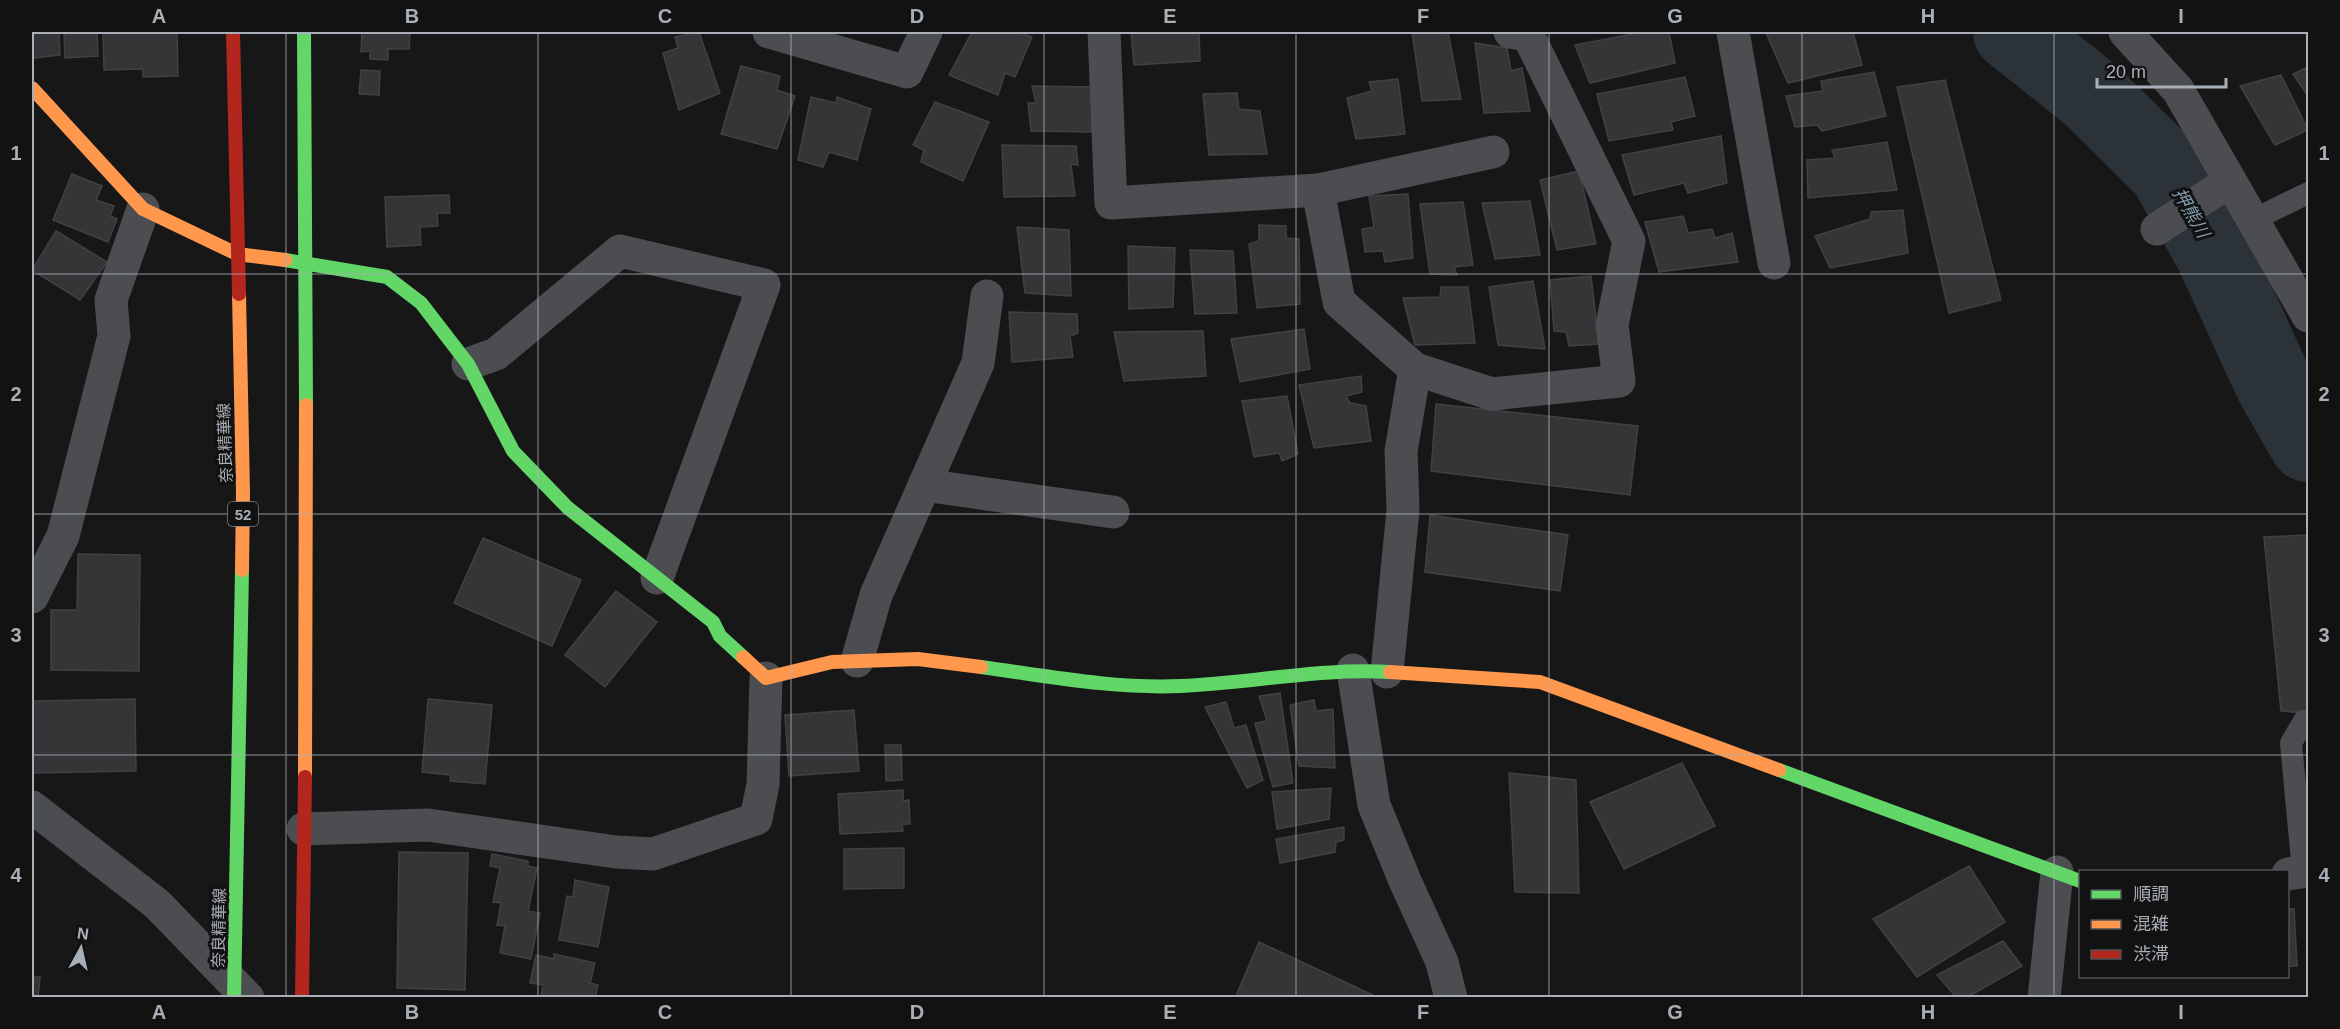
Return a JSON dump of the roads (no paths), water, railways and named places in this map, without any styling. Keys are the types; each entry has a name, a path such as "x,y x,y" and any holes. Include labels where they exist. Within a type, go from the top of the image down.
{"street":[{"name":"奈良精華線","path":"233,32 243,492 238,994"},
{"path":"302,998 306,262 304,32"},
{"path":"769,32 907,72 926,32"},
{"path":"1104,32 1111,204 1318,190 1493,152"},
{"path":"1318,190 1339,302 1415,369 1491,394 1619,381 1612,325 1629,242 1528,35 1510,32"},
{"path":"1733,32 1774,263"},
{"path":"2125,32 2178,90 2308,316"},
{"path":"32,88 143,209 237,254 306,262 387,278 421,303 468,364 513,451 568,508 713,622 720,636 766,678 763,784 756,819 653,854 616,852 428,825 303,829"},
{"path":"2157,229 2230,181"},
{"path":"32,597 63,536 114,336 111,300 143,209"},
{"path":"468,364 496,354 620,251 764,285 657,578"},
{"path":"857,661 876,595 978,363 987,296"},
{"path":"1386,672 1403,510 1401,451 1415,369"},
{"path":"924,485 1113,512"},
{"path":"766,678 832,662 918,658 1107,684 1169,686 1353,670 1540,682 2069,877 2044,998"},
{"path":"1353,670 1374,805 1442,962 1451,998"},
{"path":"32,807 157,904 238,994"}],"lane":[{"path":"2253,220 2308,193"},
{"path":"2300,872 2291,743 2304,721 2308,721"}],"waterway":[{"name":"押熊川","path":"2012,32 2090,94 2167,170 2214,253 2273,382 2308,443"}]}
